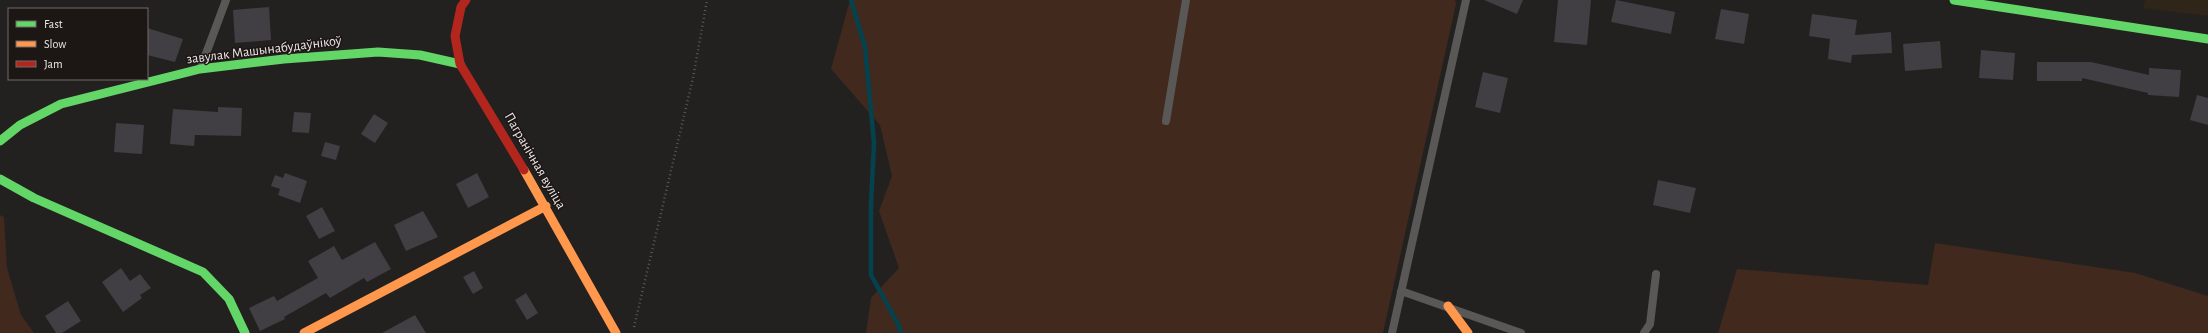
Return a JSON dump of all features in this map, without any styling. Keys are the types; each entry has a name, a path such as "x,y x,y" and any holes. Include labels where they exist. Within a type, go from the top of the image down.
{"street":[{"name":"Пагранічная вуліца","path":"466,0 461,7 455,36 460,64 546,206 573,259 616,333"},
{"path":"1954,0 2208,39"},
{"name":"завулак Машынабудаўнікоў","path":"0,141 20,126 62,104 200,70 284,59 378,52 420,55 460,64"},
{"path":"0,179 34,198 203,272 224,290 239,314 245,333"},
{"path":"304,333 546,206"},
{"path":"1448,306 1468,333"}],"lane":[{"path":"200,70 226,0"},
{"path":"1166,121 1186,0"},
{"path":"1392,333 1466,0"},
{"path":"1644,333 1650,324 1656,274"},
{"path":"1401,291 1448,306 1522,333"}],"path":[{"path":"632,333 693,78 707,0"}],"shaded area":[{"path":"850,0 1455,0 1456,4 1383,333 866,333 871,298 899,268 879,211 892,176 880,125 831,69"},
{"path":"2145,0 2208,0 2208,16 2143,8"},
{"path":"0,215 4,217 7,268 21,315 34,333 0,333"},
{"path":"1935,243 2135,273 2208,296 2208,333 1718,333 1737,269 1928,285"}],"building":[{"path":"1484,0 1523,0 1517,14"},
{"path":"1558,0 1591,0 1587,45 1554,42"},
{"path":"1616,0 1675,12 1671,34 1611,22"},
{"path":"269,7 271,40 235,43 233,10"},
{"path":"1721,9 1749,14 1744,44 1715,39"},
{"path":"1812,14 1857,20 1855,35 1891,32 1892,53 1852,55 1851,63 1828,59 1830,39 1809,36"},
{"path":"148,28 183,39 175,62 148,55"},
{"path":"1940,41 1942,68 1905,71 1903,44"},
{"path":"1981,50 2015,53 2013,80 1979,78"},
{"path":"2037,62 2091,62 2149,75 2149,68 2181,70 2179,97 2148,95 2148,93 2082,78 2082,81 2037,81"},
{"path":"1483,72 1508,78 1500,113 1475,107"},
{"path":"2197,95 2208,98 2208,125 2190,120"},
{"path":"218,107 242,108 241,136 195,135 194,146 170,144 173,109 218,112"},
{"path":"294,112 311,113 309,133 292,132"},
{"path":"374,114 388,123 375,143 361,134"},
{"path":"116,123 144,125 142,154 114,152"},
{"path":"325,142 340,146 336,160 321,156"},
{"path":"285,173 307,181 300,203 278,195 280,189 271,186 275,175 283,178"},
{"path":"477,173 489,197 468,208 456,184"},
{"path":"1658,180 1696,188 1690,213 1653,205"},
{"path":"322,207 335,231 319,239 306,216"},
{"path":"423,211 438,237 406,251 394,225"},
{"path":"375,242 391,269 367,282 364,278 330,298 326,293 284,317 285,319 260,331 249,308 274,296 277,301 318,278 308,261 334,246 342,260"},
{"path":"121,268 130,281 140,274 151,288 140,295 142,298 123,312 102,282"},
{"path":"474,271 483,288 473,294 463,277"},
{"path":"526,293 538,313 527,320 515,300"},
{"path":"68,301 81,321 62,333 56,333 45,316"},
{"path":"415,315 426,333 382,333"}],"waterway":[{"path":"851,0 865,47 874,143 871,204 871,275 898,324 901,333"}],"traffic: fast":[{"path":"1954,0 2208,39"},
{"path":"0,141 20,125 61,104 200,69 284,59 378,52 420,55 460,64"},
{"path":"0,179 34,198 203,272 229,299 245,333"}],"traffic: slow":[{"path":"524,170 616,333"},
{"path":"304,333 546,206"},
{"path":"1448,306 1468,333"}],"traffic: jam":[{"path":"466,0 461,7 455,36 460,64 524,170"}]}
